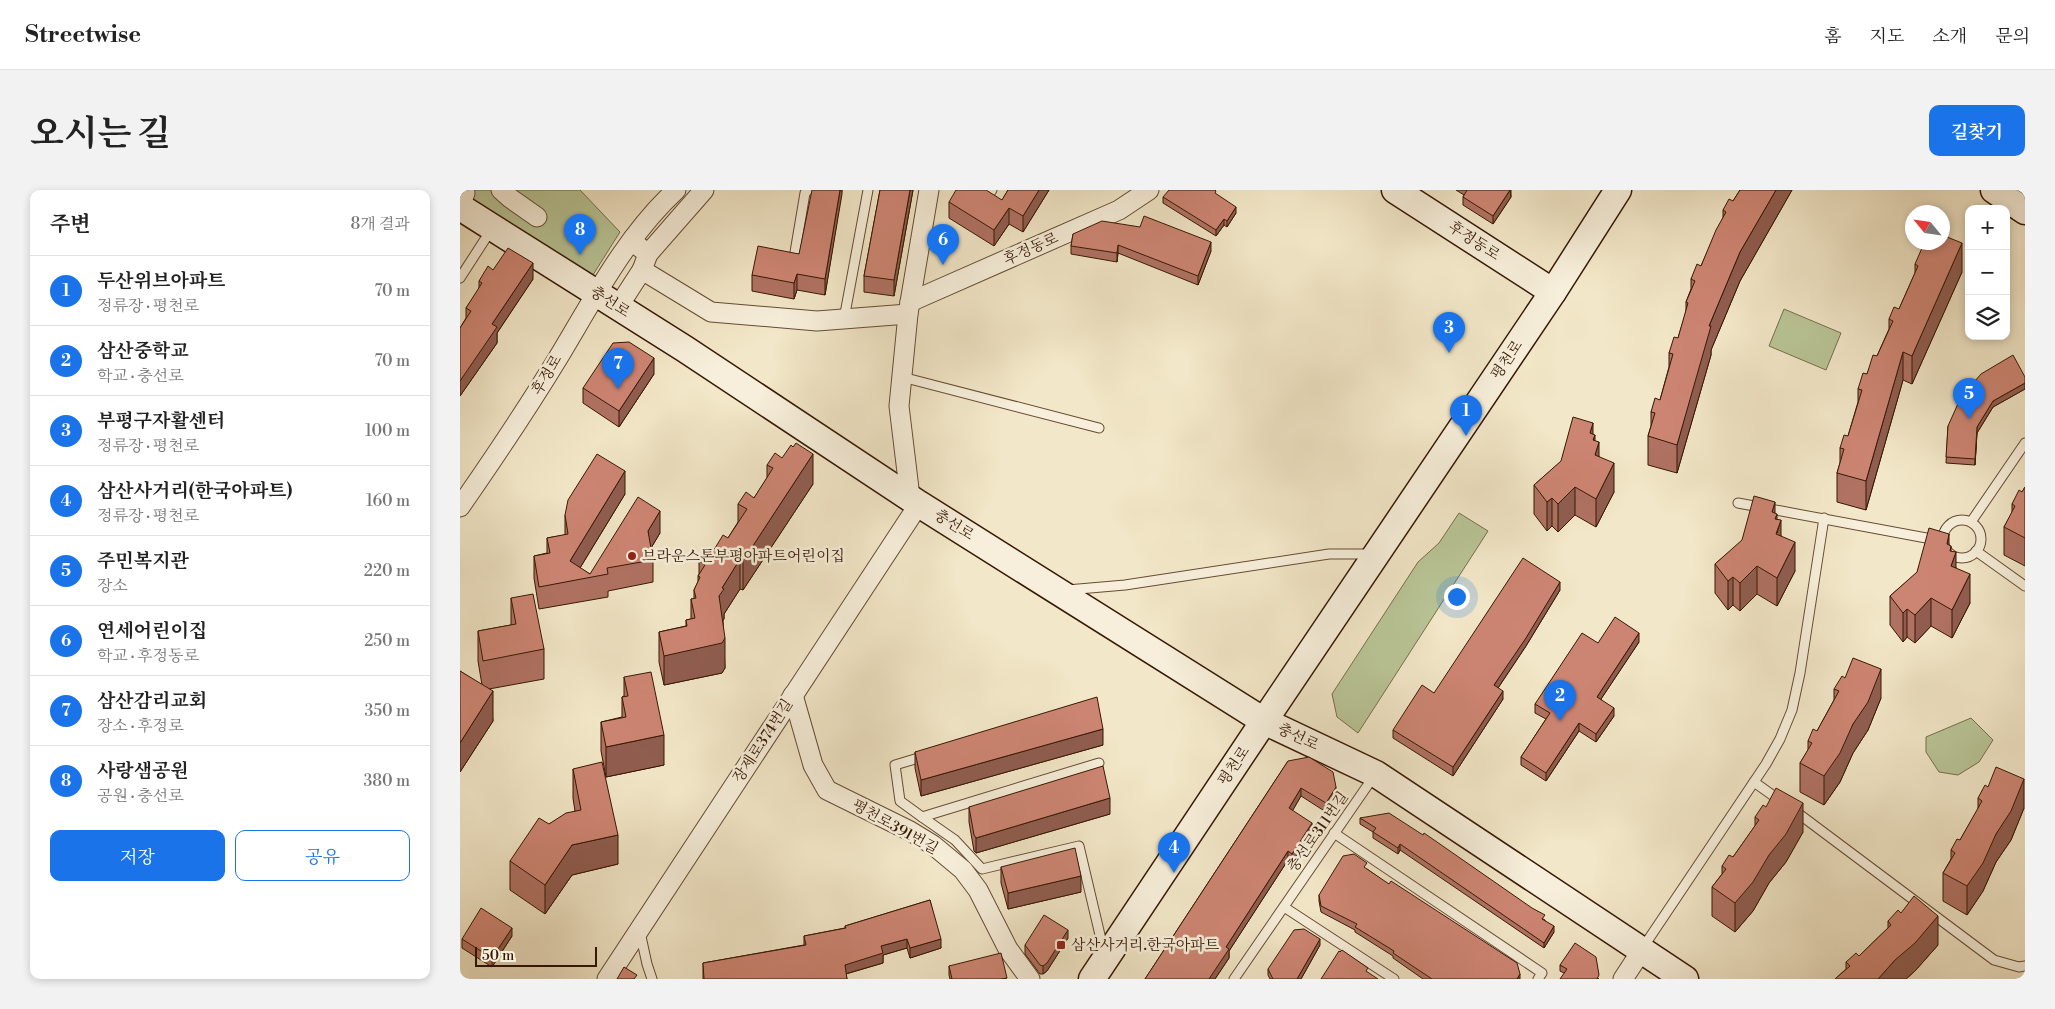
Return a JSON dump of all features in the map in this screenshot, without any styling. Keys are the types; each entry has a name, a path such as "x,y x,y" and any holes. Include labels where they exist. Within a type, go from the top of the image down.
{"street":[{"path":"460,207 465,194 464,190"},
{"name":"후정로","path":"608,300 632,241 663,202 676,190"},
{"name":"후정로","path":"460,507 526,411 608,300 645,262 704,190"},
{"path":"914,501 899,406 909,308 929,190"},
{"name":"후정동로","path":"909,308 1119,210 1149,190"},
{"name":"후정동로","path":"1395,190 1553,292"},
{"name":"평천로","path":"1099,969 1553,292 1618,190"},
{"path":"1994,190 2025,211"},
{"path":"509,193 537,217"},
{"name":"충선로","path":"460,207 608,300 914,501 1264,721 1376,774 1685,979"},
{"path":"632,241 645,262 711,312 817,320 844,319 909,308"},
{"name":"장제로374번길","path":"607,979 793,695 914,501"},
{"name":"평천로391번길","path":"793,695 814,765 827,790 910,831 933,845 963,870 978,890 1008,949 1030,979"},
{"path":"1623,979 1642,950"}],"lane":[{"path":"794,258 805,193 808,190"},
{"path":"844,319 868,190"},
{"path":"979,190 988,196 992,190"},
{"path":"460,278 493,227"},
{"path":"902,377 1099,428"},
{"path":"1971,522 2025,443"},
{"path":"1738,503 1943,541"},
{"path":"1642,950 1754,782 1780,739 1792,710 1800,673 1824,518"},
{"path":"1961,520 1971,522 1979,530 1981,536 1976,551 1967,557 1954,556 1947,550 1943,541 1943,534 1950,524 1961,520"},
{"path":"1976,551 2025,586"},
{"path":"1060,591 1125,585 1329,554 1376,554"},
{"path":"932,754 895,765 900,801 955,840 982,869 1080,846 1099,969"},
{"path":"922,818 1099,763"},
{"name":"충선로311번길","path":"1234,979 1376,774"},
{"path":"1754,782 1841,844 1994,960 2019,967 2025,966"},
{"path":"1334,833 1542,972 1538,979"},
{"path":"1284,906 1394,979"},
{"path":"640,929 652,979"}],"green space":[{"path":"460,190 580,190 620,232 591,278 460,194"},
{"path":"1784,309 1841,333 1826,370 1769,346"},
{"path":"1459,513 1488,531 1358,733 1337,717 1332,694 1418,562 1439,543"},
{"path":"1971,718 1993,740 1979,762 1958,775 1939,772 1926,752 1926,737"}],"building":[{"path":"812,190 840,190 825,279 797,274 794,283 752,275 758,246 799,254"},
{"path":"880,190 910,190 894,280 864,276"},
{"path":"956,190 986,190 1002,200 1008,190 1039,190 1023,216 1009,208 994,230 949,202"},
{"path":"1169,190 1215,190 1215,193 1236,207 1227,221 1224,219 1216,230 1163,197"},
{"path":"1467,190 1510,190 1493,216 1463,197"},
{"path":"1740,190 1776,190 1740,252 1709,326 1711,326 1677,445 1648,436 1655,413 1651,412 1655,398 1660,400 1673,354 1669,353 1674,337 1678,338 1688,303 1686,302 1695,281 1691,279 1697,264 1701,266 1716,230 1726,212 1723,210 1729,199 1733,201"},
{"path":"1144,216 1211,242 1198,276 1118,245 1117,253 1071,246 1073,234 1102,221 1140,227"},
{"path":"1950,238 1962,243 1912,356 1903,352 1866,481 1837,473 1844,449 1840,448 1844,435 1848,436 1862,390 1858,389 1863,373 1867,374 1873,355 1877,356 1893,321 1889,319 1894,307 1899,309 1918,266 1915,264 1921,250 1950,250"},
{"path":"508,248 533,263 492,324 497,327 460,381 460,328 471,311 466,308 482,283 479,281 488,266 493,270"},
{"path":"629,342 654,358 619,411 583,388 613,343"},
{"path":"2013,355 2025,377 2025,383 1993,401 1977,427 1975,459 1946,457 1948,426 1961,397 1981,374"},
{"path":"1573,417 1593,423 1590,433 1595,435 1593,440 1599,442 1595,455 1614,463 1596,499 1575,487 1558,504 1552,498 1547,502 1534,485 1561,461"},
{"path":"796,443 813,454 743,561 740,559 722,588 724,589 719,596 725,638 722,643 664,656 659,632 687,626 686,620 695,618 691,599 696,598 694,590 700,577 698,576 705,565 699,561 706,549 712,553 723,535 728,538 747,509 738,504 746,492 754,498 773,468 767,465 775,453 782,458 791,445 793,447"},
{"path":"597,454 625,471 570,561 590,574 638,497 660,511 648,531 653,560 607,568 608,574 539,587 534,556 550,553 547,538 568,534 565,515 568,500"},
{"path":"2025,487 2025,538 2004,527 2015,506 2012,504 2019,490 2022,492"},
{"path":"1754,496 1775,502 1772,512 1777,514 1775,519 1781,520 1776,534 1795,542 1777,578 1757,566 1740,583 1733,577 1728,581 1715,564 1742,540"},
{"path":"1929,528 1949,534 1947,544 1951,546 1950,551 1956,552 1951,566 1970,574 1952,610 1931,598 1915,615 1907,609 1903,613 1890,596 1917,572"},
{"path":"1523,558 1560,582 1526,638 1494,685 1503,691 1453,767 1393,730 1422,685 1434,693"},
{"path":"533,594 544,649 483,661 478,631 516,624 511,598"},
{"path":"1615,617 1639,633 1597,697 1614,708 1596,734 1579,723 1546,773 1521,757 1550,713 1535,704 1582,633 1598,643"},
{"path":"1853,658 1881,669 1868,702 1853,724 1840,753 1824,776 1800,763 1812,743 1808,741 1813,729 1817,731 1839,691 1834,689 1842,676 1845,678"},
{"path":"460,671 493,691 460,743"},
{"path":"651,672 664,735 606,747 601,722 626,717 622,697 628,696 624,677"},
{"path":"1097,697 1103,729 921,780 915,752"},
{"path":"1309,757 1333,772 1336,787 1326,803 1301,788 1289,808 1312,823 1292,854 1288,851 1226,947 1229,949 1209,979 1145,979 1288,761"},
{"path":"602,762 618,835 572,845 545,885 510,861 539,818 549,824 566,813 581,810 573,769"},
{"path":"1103,766 1110,798 976,838 974,835 969,807"},
{"path":"1996,767 2024,779 2011,811 1996,834 1983,863 1967,886 1943,873 1955,853 1951,850 1957,839 1960,840 1982,801 1978,798 1985,785 1988,787"},
{"path":"1776,788 1803,803 1786,834 1769,855 1753,882 1735,903 1712,887 1726,869 1722,866 1729,855 1733,857 1759,820 1755,817 1763,805 1766,807"},
{"path":"1389,813 1423,835 1424,833 1545,915 1542,919 1554,926 1544,943 1400,844 1398,848 1373,832 1376,828 1360,818"},
{"path":"1075,848 1081,876 1008,893 1001,867"},
{"path":"1354,854 1367,863 1364,867 1389,884 1391,881 1517,963 1520,974 1517,979 1432,979 1393,953 1394,951 1355,927 1357,924 1321,906 1319,895 1343,856"},
{"path":"1914,896 1938,916 1915,943 1895,960 1878,979 1835,979 1850,966 1846,962 1856,953 1859,956 1891,925 1888,921 1898,910 1901,913"},
{"path":"930,900 941,939 910,948 907,939 881,946 883,953 845,965 847,979 704,979 703,963 806,945 804,936 846,928 845,926"},
{"path":"481,908 512,928 492,958 462,939"},
{"path":"1044,915 1068,930 1047,963 1043,966 1040,965 1025,945"},
{"path":"1304,929 1320,939 1297,979 1273,979 1268,969 1294,930"},
{"path":"1575,943 1596,957 1599,975 1597,979 1560,979 1567,969 1560,965"},
{"path":"1342,950 1368,968 1366,971 1378,979 1321,979 1339,951"},
{"path":"1001,953 1007,978 952,979 949,966"},
{"path":"624,967 637,975 634,979 617,979"}],"place":[{"name":"사랑샘공원","path":"580,255"},
{"name":"연세어린이집","path":"943,265"},
{"name":"부평구자활센터","path":"1449,353"},
{"name":"삼산감리교회","path":"618,389"},
{"name":"주민복지관","path":"1969,419"},
{"name":"두산위브아파트","path":"1466,436"},
{"name":"브라운스톤부평아파트어린이집","path":"632,556"},
{"name":"삼산중학교","path":"1560,721"},
{"name":"삼산사거리(한국아파트)","path":"1174,873"},
{"name":"삼산사거리.한국아파트","path":"1061,945"}]}
